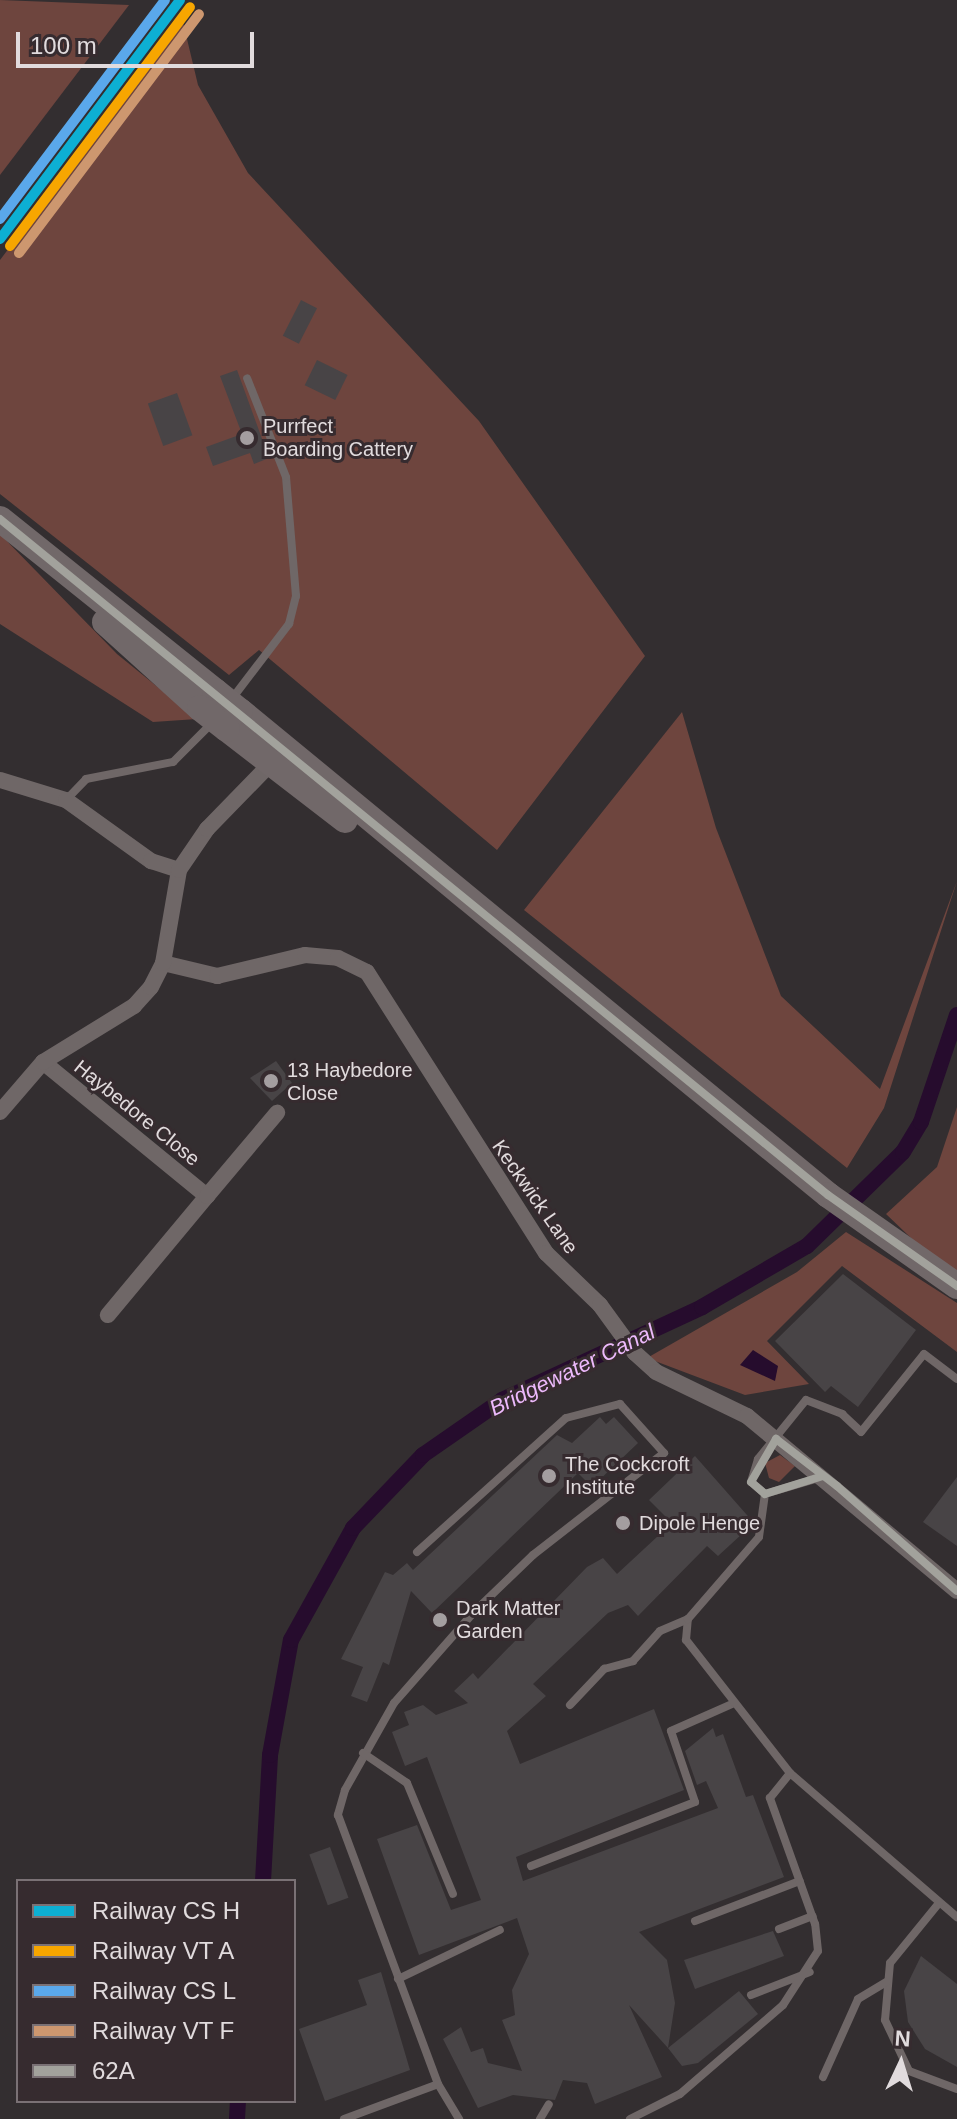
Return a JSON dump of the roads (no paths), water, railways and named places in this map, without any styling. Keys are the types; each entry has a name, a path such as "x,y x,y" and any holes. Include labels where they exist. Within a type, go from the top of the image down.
{"main road":[{"path":"0,522 277,756 501,927 828,1195 957,1286"}],"street":[{"path":"0,1112 43,1062 134,1006 163,963 179,870 207,829 277,756"},
{"path":"0,780 66,800 151,861 179,870"},
{"name":"Keckwick Lane","path":"163,963 217,976 305,955 338,958 367,972 546,1253 616,1325 635,1353 656,1372 718,1397 776,1439 957,1591"},
{"name":"Haybedore Close","path":"43,1062 207,1196"},
{"name":"Haybedore Close","path":"108,1315 277,1113"}],"lane":[{"path":"66,800 86,779 152,770 180,756 289,624 296,596 286,477 247,378"},
{"path":"765,1494 751,1482 776,1439 806,1400 842,1414 861,1432 924,1354 957,1379"},
{"path":"417,1552 566,1418 620,1404 664,1453 533,1555 474,1612 394,1703 363,1753 338,1815 438,2084 454,2117"},
{"path":"765,1494 823,1476"},
{"path":"570,1705 604,1669 633,1661 660,1631 688,1619 750,1551 765,1494"},
{"path":"688,1619 686,1640 732,1704 790,1773 957,1917"},
{"path":"531,1866 695,1802 671,1731 732,1704"},
{"path":"363,1753 407,1783 453,1894"},
{"path":"630,2119 680,2094 783,2005 810,1972 818,1951 813,1916 770,1798 790,1773"},
{"path":"695,1921 800,1881"},
{"path":"939,1903 896,1954 886,1982 888,2032 909,2071 957,2089"},
{"path":"779,1929 813,1916"},
{"path":"398,1979 500,1930"},
{"path":"751,1995 810,1972"},
{"path":"823,2077 858,1999 886,1982"},
{"path":"344,2119 438,2084"},
{"path":"540,2119 549,2104"}],"waterway":[{"name":"Bridgewater Canal","path":"263,1879 270,1755 291,1640 353,1528 423,1455 502,1400 702,1307 807,1246 903,1152 921,1122 957,1015"},
{"name":"Bridgewater Canal","path":"237,2119 238,2103"}],"place":[{"name":"Purrfect Boarding Cattery","path":"247,438"},
{"name":"13 Haybedore Close","path":"271,1081"},
{"name":"The Cockcroft Institute","path":"549,1476"},
{"name":"Dipole Henge","path":"623,1523"},
{"name":"Dark Matter Garden","path":"440,1620"}]}
